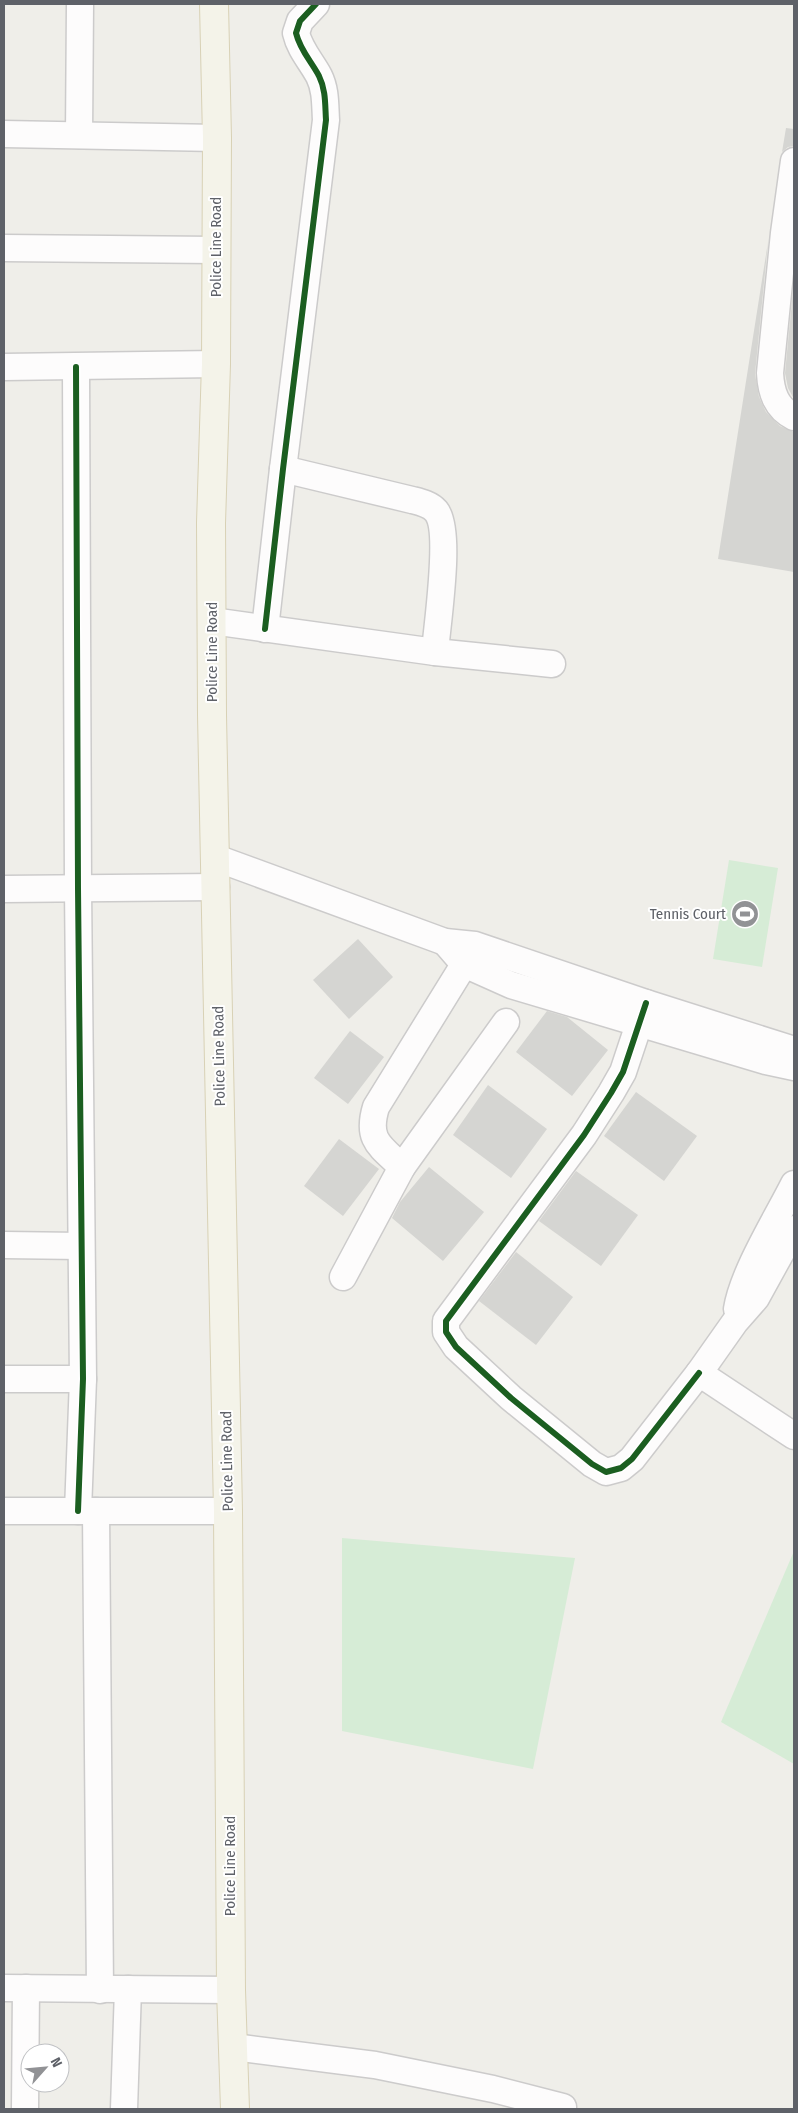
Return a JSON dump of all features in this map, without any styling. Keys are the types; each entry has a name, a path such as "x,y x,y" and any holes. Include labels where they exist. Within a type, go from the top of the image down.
{"main road":[{"name":"Police Line Road","path":"214,4 217,138 215,250 216,364 211,523 228,1511 231,1990 235,2109"}],"street":[{"path":"78,135 80,4"},
{"path":"265,629 282,469 326,120 325,95 320,80 307,58 296,33 300,20 316,4"},
{"path":"4,134 217,138"},
{"path":"794,161 784,232 770,373 771,388 776,401 787,413 794,417"},
{"path":"4,248 215,250"},
{"path":"4,367 216,364"},
{"path":"76,367 78,888 83,1378 100,1990"},
{"path":"282,469 412,500 426,504 436,512 441,520 444,545 435,652"},
{"path":"212,622 435,652 552,664"},
{"path":"216,858 445,942 470,955 643,1013 766,1061 794,1067"},
{"path":"4,889 216,887"},
{"path":"402,1167 376,1140 372,1131 372,1118 376,1107 470,955"},
{"path":"643,1013 794,1050"},
{"path":"643,1013 623,1072 611,1093 584,1135 446,1321 446,1332 456,1347 511,1398 592,1464 606,1472 621,1468 632,1459 756,1298 794,1230"},
{"path":"343,1277 402,1167 506,1022"},
{"path":"736,1322 744,1286 794,1184"},
{"path":"4,1245 82,1246"},
{"path":"699,1373 794,1436"},
{"path":"4,1379 83,1378"},
{"path":"4,1511 228,1511"},
{"path":"25,2109 15,1988 231,1990"},
{"path":"124,2109 128,1989"},
{"path":"234,2047 375,2065 493,2089 563,2107"}],"green space":[{"name":"Tennis Court","path":"729,860 778,868 762,967 713,959"},
{"path":"342,1538 575,1558 533,1769 342,1731"},
{"path":"794,1551 794,1764 721,1722"}],"building":[{"path":"786,128 794,129 794,146 788,147 782,152"},
{"path":"768,242 755,374 759,397 766,412 780,426 794,432 794,572 718,559"},
{"path":"794,281 794,399 788,388 785,373"},
{"path":"358,939 393,977 349,1019 313,980"},
{"path":"547,1011 567,1017 608,1050 572,1096 516,1052"},
{"path":"350,1031 384,1057 348,1104 314,1078"},
{"path":"488,1085 547,1129 511,1178 453,1135"},
{"path":"636,1092 697,1136 664,1181 604,1136"},
{"path":"339,1139 379,1169 343,1216 304,1186"},
{"path":"429,1167 484,1212 443,1261 392,1218 400,1202"},
{"path":"576,1171 638,1215 601,1266 539,1221"},
{"path":"516,1252 573,1297 536,1345 479,1301"}],"cycle path":[{"path":"265,629 326,120 325,98 321,81 303,50 296,33 300,21 316,4"},
{"path":"76,367 78,888 83,1379 78,1511"},
{"path":"646,1003 623,1072 611,1093 584,1135 446,1321 446,1332 456,1347 511,1398 592,1464 606,1472 621,1468 632,1459 699,1373"}],"place":[{"name":"Tennis Court","path":"745,914"}]}
